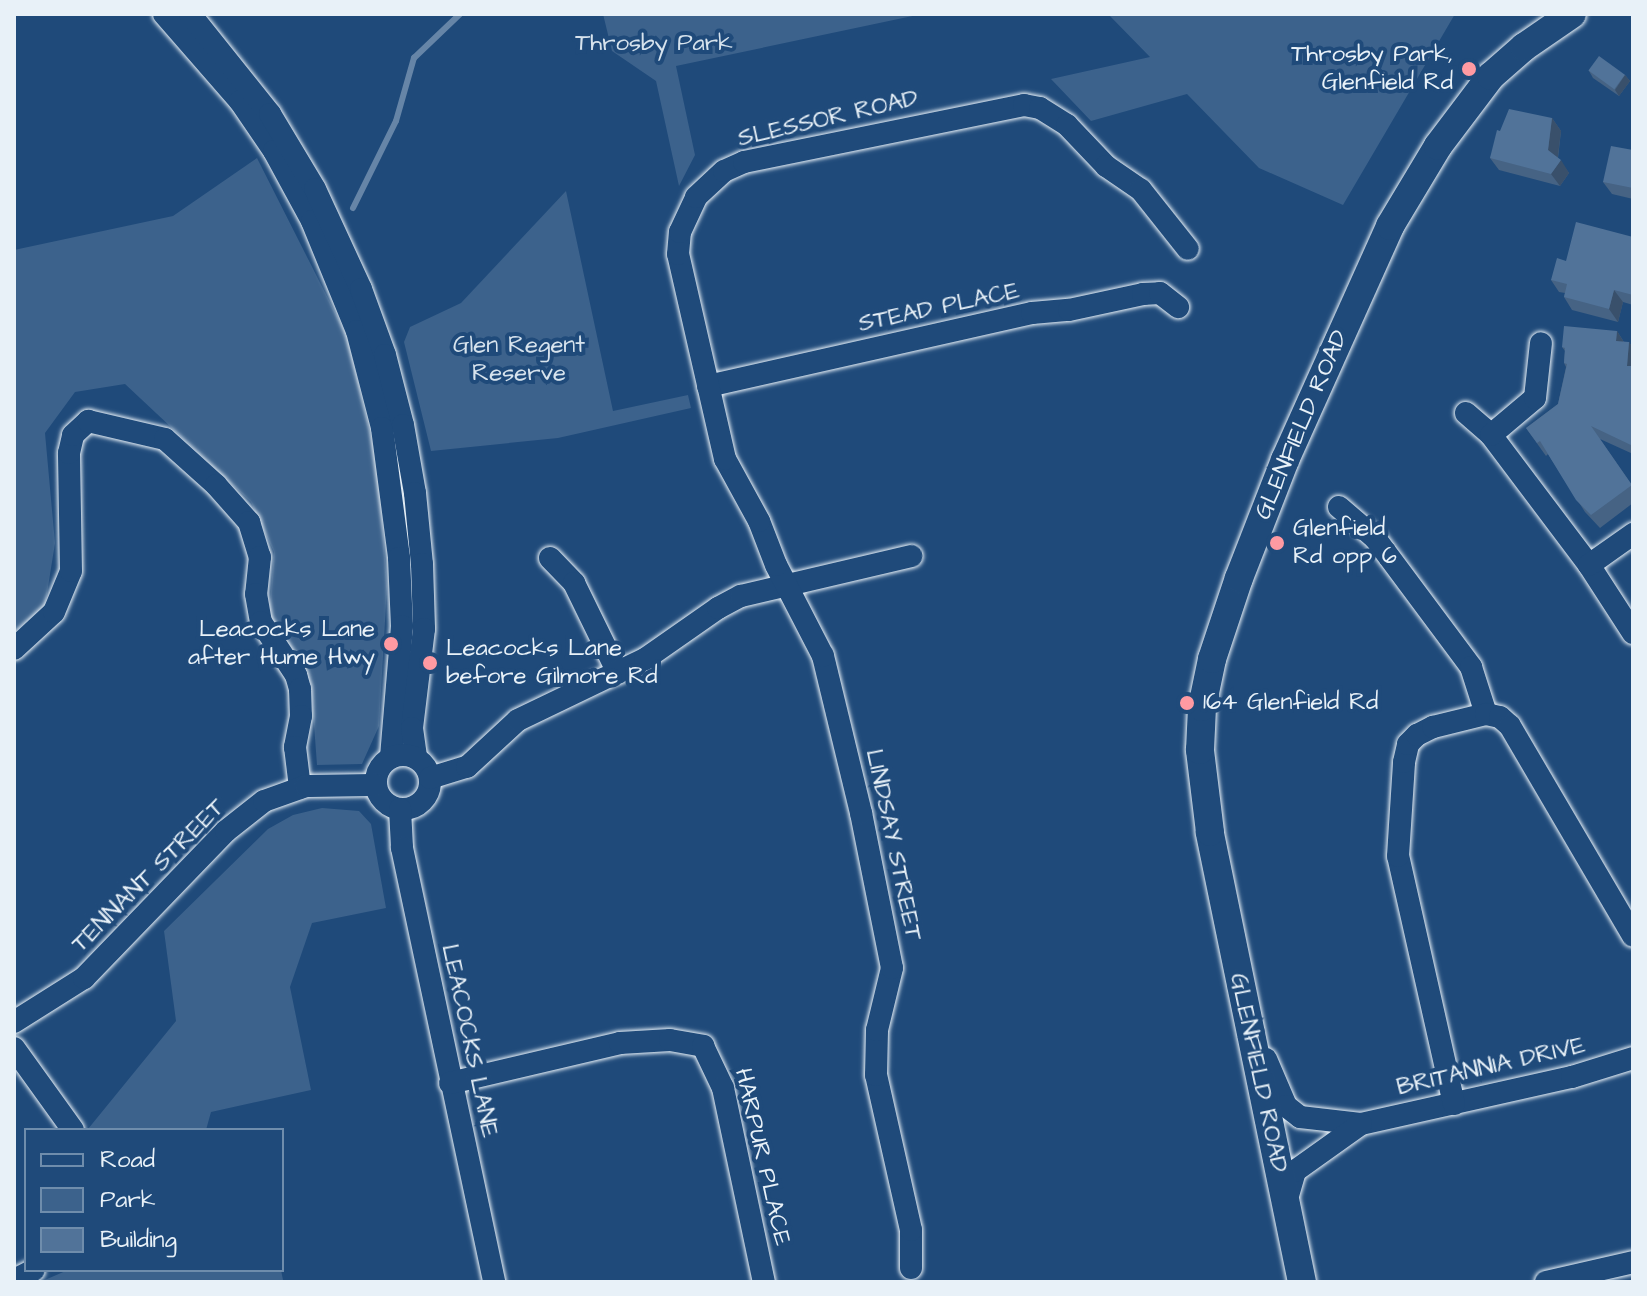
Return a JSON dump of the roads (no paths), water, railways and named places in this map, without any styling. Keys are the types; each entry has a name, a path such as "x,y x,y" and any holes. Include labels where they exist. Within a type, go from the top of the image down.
{"main road":[{"name":"GLENFIELD ROAD","path":"1302,1282 1210,832 1200,750 1202,707 1223,623 1285,460 1368,270 1412,187 1438,146 1491,76 1524,47 1572,14"}],"street":[{"path":"164,14 240,101 274,151 312,221 357,331 382,428 399,558 401,641 391,758"},
{"path":"190,14 270,114 315,189 361,289 385,355 406,438 422,564 424,629 412,728 416,758"},
{"name":"SLESSOR ROAD","path":"785,583 759,521 725,459 678,254 680,232 696,197 724,171 744,162 1006,107 1032,107 1057,117 1106,166 1141,190 1188,249"},
{"name":"STEAD PLACE","path":"708,386 1032,313 1069,310 1143,294 1160,293 1178,307"},
{"path":"1491,435 1535,398 1541,343"},
{"path":"1466,413 1491,435 1589,565 1633,633"},
{"path":"14,649 54,612 71,571 69,453 73,435 88,421 165,439 216,485 249,522 260,557 257,608 268,635 296,675 300,689 301,716 295,747 300,788"},
{"path":"1339,507 1375,538 1471,667 1486,714"},
{"path":"1589,565 1633,534"},
{"path":"430,778 467,767 518,720 654,653 718,608 741,596 785,583 911,556"},
{"path":"550,558 574,583 618,673"},
{"name":"LINDSAY STREET","path":"785,583 823,656 832,685 889,947 892,968 877,1030 876,1075 911,1230 911,1268"},
{"path":"1454,1104 1398,856 1404,762 1408,744 1417,735 1433,727 1486,714 1500,717 1510,726 1633,936"},
{"path":"404,755 416,758 430,778 424,799 413,808 400,809 383,800 376,785 378,772 391,758 404,755"},
{"name":"TENNANT STREET","path":"14,1022 84,978 245,815 273,796 300,788 376,785"},
{"name":"LEACOCKS LANE","path":"400,809 402,848 494,1282"},
{"name":"BRITANNIA DRIVE","path":"1240,987 1286,1106 1300,1117 1361,1124 1572,1077 1633,1058"},
{"name":"HARPUR PLACE","path":"450,1083 620,1043 670,1040 703,1046 723,1088 764,1282"},
{"path":"14,1048 72,1128"},
{"name":"BRITANNIA DRIVE","path":"1286,1206 1295,1171 1361,1124"},
{"path":"1546,1282 1633,1262"}],"waterway":[{"path":"353,208 396,121 414,58 460,14"}],"place":[{"name":"Throsby Park, Glenfield Rd","path":"1469,69"},
{"name":"Glenfield Rd opp 6","path":"1277,543"},
{"name":"Leacocks Lane after Hume Hwy","path":"391,644"},
{"name":"Leacocks Lane before Gilmore Rd","path":"430,663"},
{"name":"164 Glenfield Rd","path":"1187,703"}],"park label":[{"name":"Throsby Park","path":"654,44"},
{"name":"Glen Regent Reserve","path":"519,360"}]}
